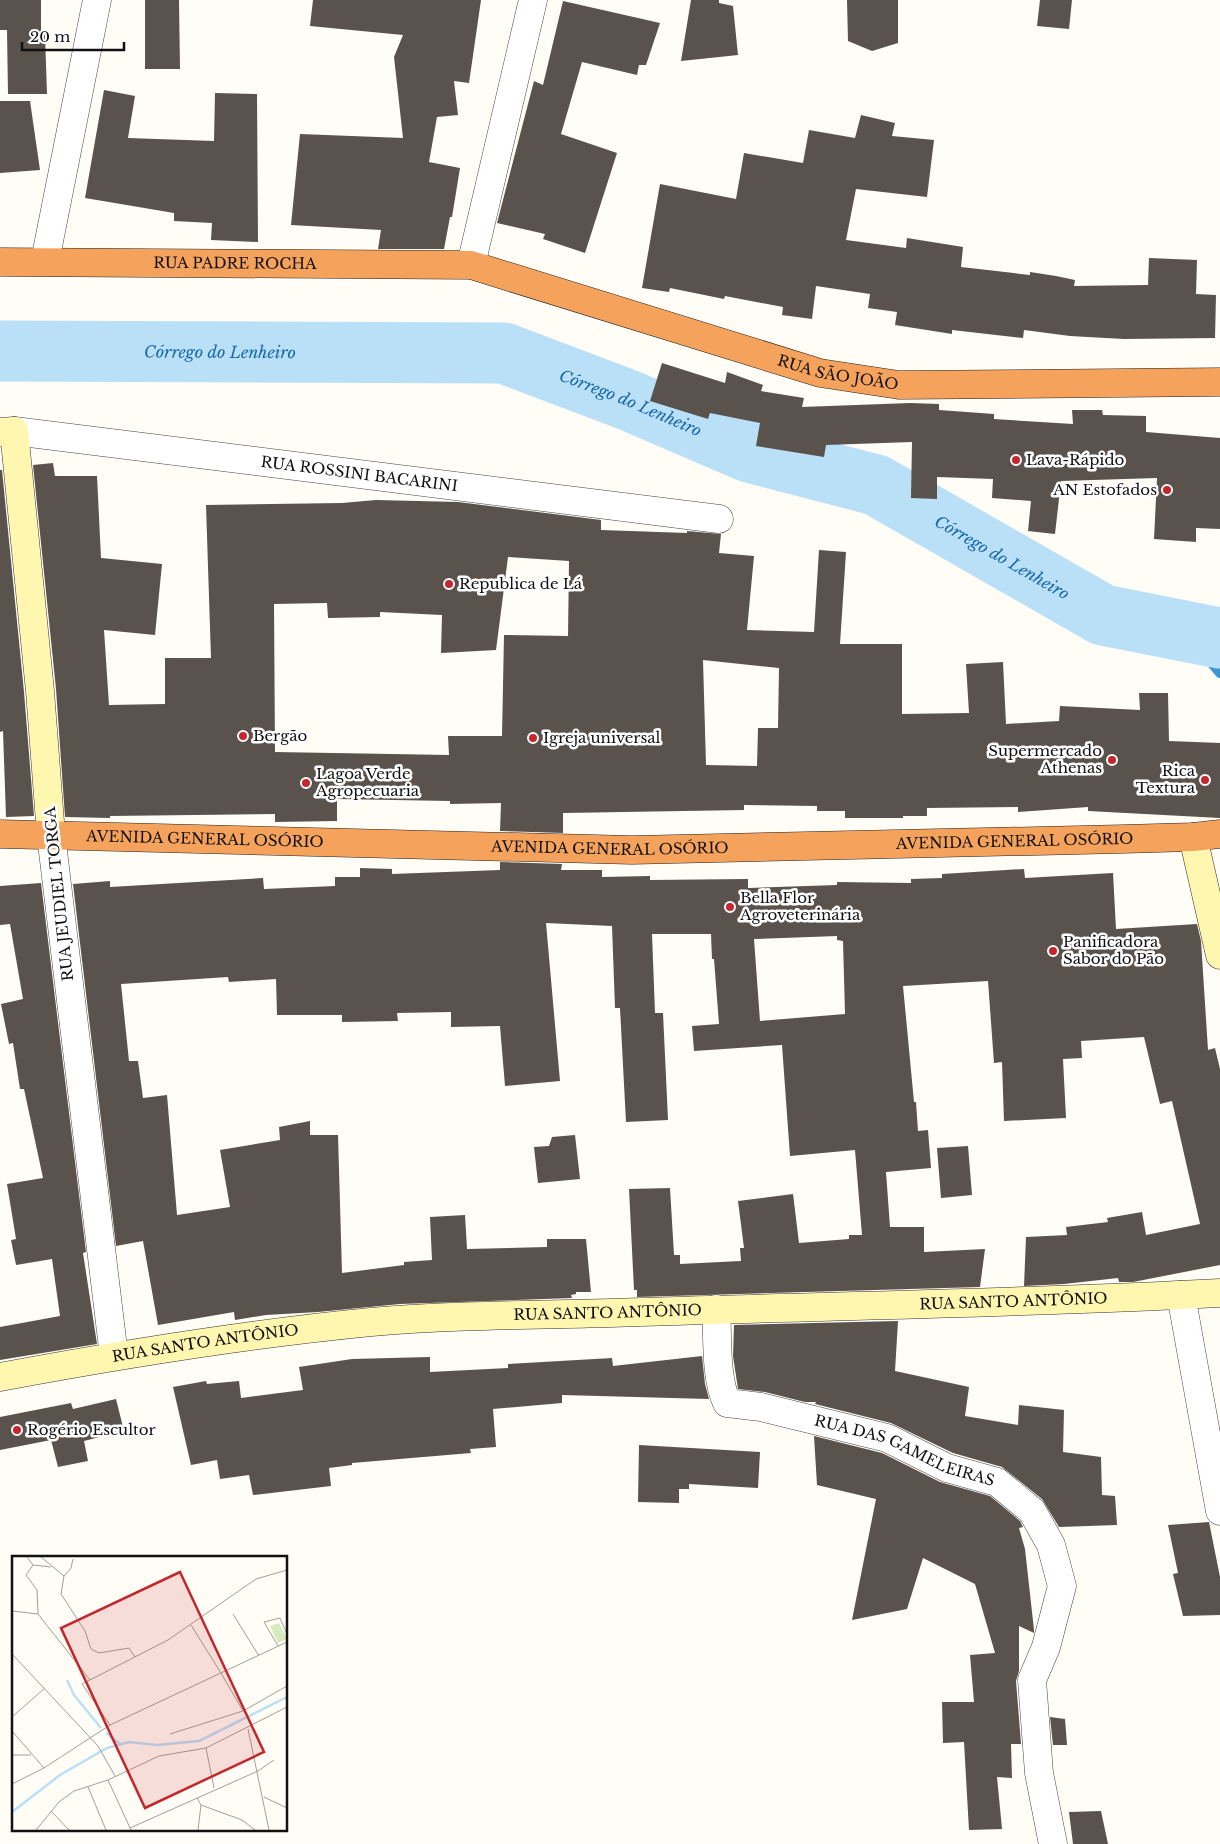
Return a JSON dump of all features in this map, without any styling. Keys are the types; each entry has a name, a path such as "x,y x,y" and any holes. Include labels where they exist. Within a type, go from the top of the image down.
{"highway":[{"name":"RUA PADRE ROCHA","path":"0,262 471,265"},
{"name":"RUA SÃO JOÃO","path":"471,265 820,373 900,385 1220,382"},
{"name":"AVENIDA GENERAL OSÓRIO","path":"0,834 632,850 1193,837 1220,834"}],"street":[{"path":"45,261 97,0"},
{"path":"471,265 533,0"},
{"name":"RUA ROSSINI BACARINI","path":"7,432 719,519"},
{"name":"RUA JEUDIEL TORGA","path":"7,432 40,691 51,835 114,1356"},
{"path":"1193,837 1220,955"},
{"name":"RUA SANTO ANTÔNIO","path":"0,1377 114,1356 225,1339 372,1322 1220,1293"},
{"path":"1181,1295 1220,1511"},
{"name":"RUA DAS GAMELEIRAS","path":"716,1309 720,1375 727,1403 761,1407 887,1438 947,1468 997,1482 1032,1511 1051,1545 1062,1586 1046,1647 1032,1680 1039,1773 1053,1844"}],"building":[{"path":"0,0 41,0 41,35 45,35 47,94 8,94 7,30 0,30"},
{"path":"145,0 179,0 180,69 145,69"},
{"path":"313,0 481,0 469,83 454,81 458,115 437,117 429,162 460,168 452,217 450,217 444,249 378,249 381,230 291,225 300,134 403,138 394,57 403,35 310,26"},
{"path":"691,0 719,0 719,3 733,6 738,55 681,61"},
{"path":"847,0 898,0 898,43 872,51 848,41"},
{"path":"1040,0 1072,0 1069,29 1037,26"},
{"path":"563,1 660,23 646,65 639,65 637,75 582,62 561,134 617,153 585,253 543,239 545,234 497,223 534,81 543,85"},
{"path":"104,90 135,96 128,138 214,141 215,93 257,94 258,242 211,240 212,223 174,221 174,213 85,198"},
{"path":"0,101 30,101 40,170 0,173"},
{"path":"861,115 895,123 892,136 934,140 927,197 856,189 846,240 906,248 907,238 963,247 961,267 1030,275 1030,272 1056,276 1075,280 1074,286 1148,285 1149,258 1197,260 1196,294 1216,295 1215,338 1124,339 1070,336 1024,330 1023,338 952,330 952,334 895,325 897,312 868,308 870,294 816,286 812,319 782,315 783,307 725,296 724,299 670,288 669,292 642,288 660,184 736,199 744,153 803,163 809,130 855,138"},
{"path":"662,363 725,383 727,372 763,385 761,391 804,398 802,407 910,403 939,404 939,410 994,414 994,419 1073,424 1072,410 1102,410 1103,415 1146,416 1146,432 1220,438 1220,529 1196,528 1196,542 1154,539 1157,478 1061,481 1055,534 1028,531 1031,501 992,498 993,479 937,477 937,499 911,498 912,442 826,445 824,457 756,446 760,423 710,413 708,419 650,401"},
{"path":"53,463 55,476 97,476 101,558 162,564 155,635 104,630 109,705 165,704 165,658 211,658 206,505 342,503 376,500 458,502 601,520 601,530 687,533 687,531 721,534 719,553 754,556 747,630 814,632 819,550 846,552 840,644 902,644 902,714 969,713 966,664 1003,662 1006,724 1059,721 1060,706 1140,710 1139,693 1168,693 1169,741 1220,743 1220,818 1088,811 1088,807 1018,812 1018,807 927,808 927,816 845,818 845,811 817,811 817,806 744,805 744,810 563,813 563,833 500,831 501,803 450,804 450,801 337,799 337,821 275,822 275,814 110,816 110,818 65,817 56,689 33,465","holes":["508,557 569,561 568,636 504,635 502,736 448,736 449,755 275,752 274,604 327,603 328,618 380,617 380,612 442,615 441,653 496,650","703,660 779,668 778,728 758,728 757,766 706,765"]},
{"path":"0,470 2,470 24,692 34,816 6,817 3,731 0,732"},
{"path":"500,862 562,864 561,870 602,870 602,877 650,876 650,880 748,879 748,888 837,885 837,882 911,883 911,879 942,878 942,874 1024,869 1025,878 1113,873 1116,929 1197,924 1201,941 1208,1050 1215,1048 1220,1069 1220,1265 1133,1282 1119,1282 1118,1278 1024,1286 1026,1237 1067,1235 1066,1227 1108,1222 1107,1218 1142,1212 1146,1235 1200,1224 1172,1101 1160,1104 1144,1037 1081,1041 1082,1058 1063,1059 1066,1118 1004,1121 1002,1062 994,1063 988,981 903,986 918,1131 928,1130 931,1168 886,1172 890,1227 924,1227 924,1252 985,1249 980,1287 637,1297 637,1290 634,1290 629,1189 670,1188 674,1255 680,1255 680,1264 741,1261 740,1248 744,1248 738,1201 793,1194 799,1243 849,1239 849,1235 862,1235 855,1150 790,1156 782,1045 694,1051 692,1026 719,1024 711,934 652,934 655,1013 663,1013 668,1120 626,1122 620,1008 615,1008 612,926 546,923 560,1081 505,1086 500,1026 451,1027 451,1012 397,1013 398,1021 342,1022 342,1015 277,1015 276,979 229,982 228,977 121,984 129,1061 138,1061 143,1098 167,1095 177,1215 230,1207 220,1150 280,1140 279,1127 310,1121 310,1135 338,1135 342,1273 404,1265 404,1262 432,1260 430,1217 465,1215 467,1249 547,1247 547,1239 586,1239 591,1292 576,1292 576,1294 571,1295 572,1298 400,1304 266,1315 235,1320 234,1312 158,1325 143,1241 116,1246 73,884 110,881 110,887 263,878 264,889 335,886 335,877 360,877 360,868 392,869 392,874 500,870","holes":["837,936 837,940 843,941 845,1014 760,1021 754,939"]},
{"path":"41,883 86,1252 83,1253 97,1344 0,1360 0,1327 60,1316 52,1259 16,1265 11,1240 16,1239 7,1184 43,1178 24,1089 20,1089 13,1043 9,1044 1,1004 23,999 10,924 0,925 0,886"},
{"path":"575,1135 580,1179 538,1183 534,1147 549,1146 552,1137"},
{"path":"968,1146 972,1195 941,1198 937,1148"},
{"path":"898,1321 895,1371 969,1387 965,1416 1018,1425 1019,1405 1064,1410 1063,1452 1101,1457 1102,1495 1115,1496 1117,1525 1059,1527 1042,1499 1002,1467 953,1453 891,1423 815,1404 816,1402 805,1402 765,1392 738,1389 733,1356 734,1325"},
{"path":"702,1356 705,1384 709,1399 562,1395 562,1403 493,1409 496,1447 470,1449 471,1453 352,1463 352,1465 329,1468 331,1486 253,1495 249,1475 220,1479 217,1460 191,1465 173,1387 206,1381 207,1384 239,1381 241,1398 303,1390 299,1367 352,1359 430,1357 430,1372 508,1368 508,1364 612,1358 613,1366"},
{"path":"116,1399 124,1431 84,1441 88,1461 58,1467 51,1440 0,1450 0,1417 71,1403 73,1409"},
{"path":"814,1436 882,1453 940,1482 990,1496 1020,1521 1023,1527 1019,1528 1025,1549 1034,1633 1019,1626 1019,1671 1016,1681 1021,1744 1011,1744 1012,1778 997,1777 1002,1829 969,1830 964,1742 943,1743 942,1702 974,1702 970,1655 995,1653 975,1584 923,1558 907,1609 852,1620 876,1499 817,1485"},
{"path":"639,1445 760,1452 758,1488 689,1484 689,1489 679,1489 679,1503 638,1502"},
{"path":"1209,1522 1220,1577 1220,1615 1183,1616 1173,1574 1178,1573 1168,1525"},
{"path":"1050,1717 1065,1719 1067,1745 1053,1745"},
{"path":"1101,1811 1108,1844 1073,1844 1069,1812"}],"waterway":[{"name":"Córrego do Lenheiro","path":"0,351 504,353 628,400 749,452 876,485 1103,615 1220,638"},
{"path":"1186,632 1220,673"}],"place":[{"name":"Lava-Rápido","path":"1016,460"},
{"name":"AN Estofados","path":"1167,490"},
{"name":"Republica de Lá","path":"449,584"},
{"name":"Bergão","path":"243,736"},
{"name":"Igreja universal","path":"533,738"},
{"name":"Supermercado Athenas","path":"1112,760"},
{"name":"Rica Textura","path":"1205,780"},
{"name":"Lagoa Verde Agropecuaria","path":"306,783"},
{"name":"Bella Flor Agroveterinária","path":"730,907"},
{"name":"Panificadora Sabor do Pão","path":"1053,951"},
{"name":"Rogério Escultor","path":"17,1430"}]}
